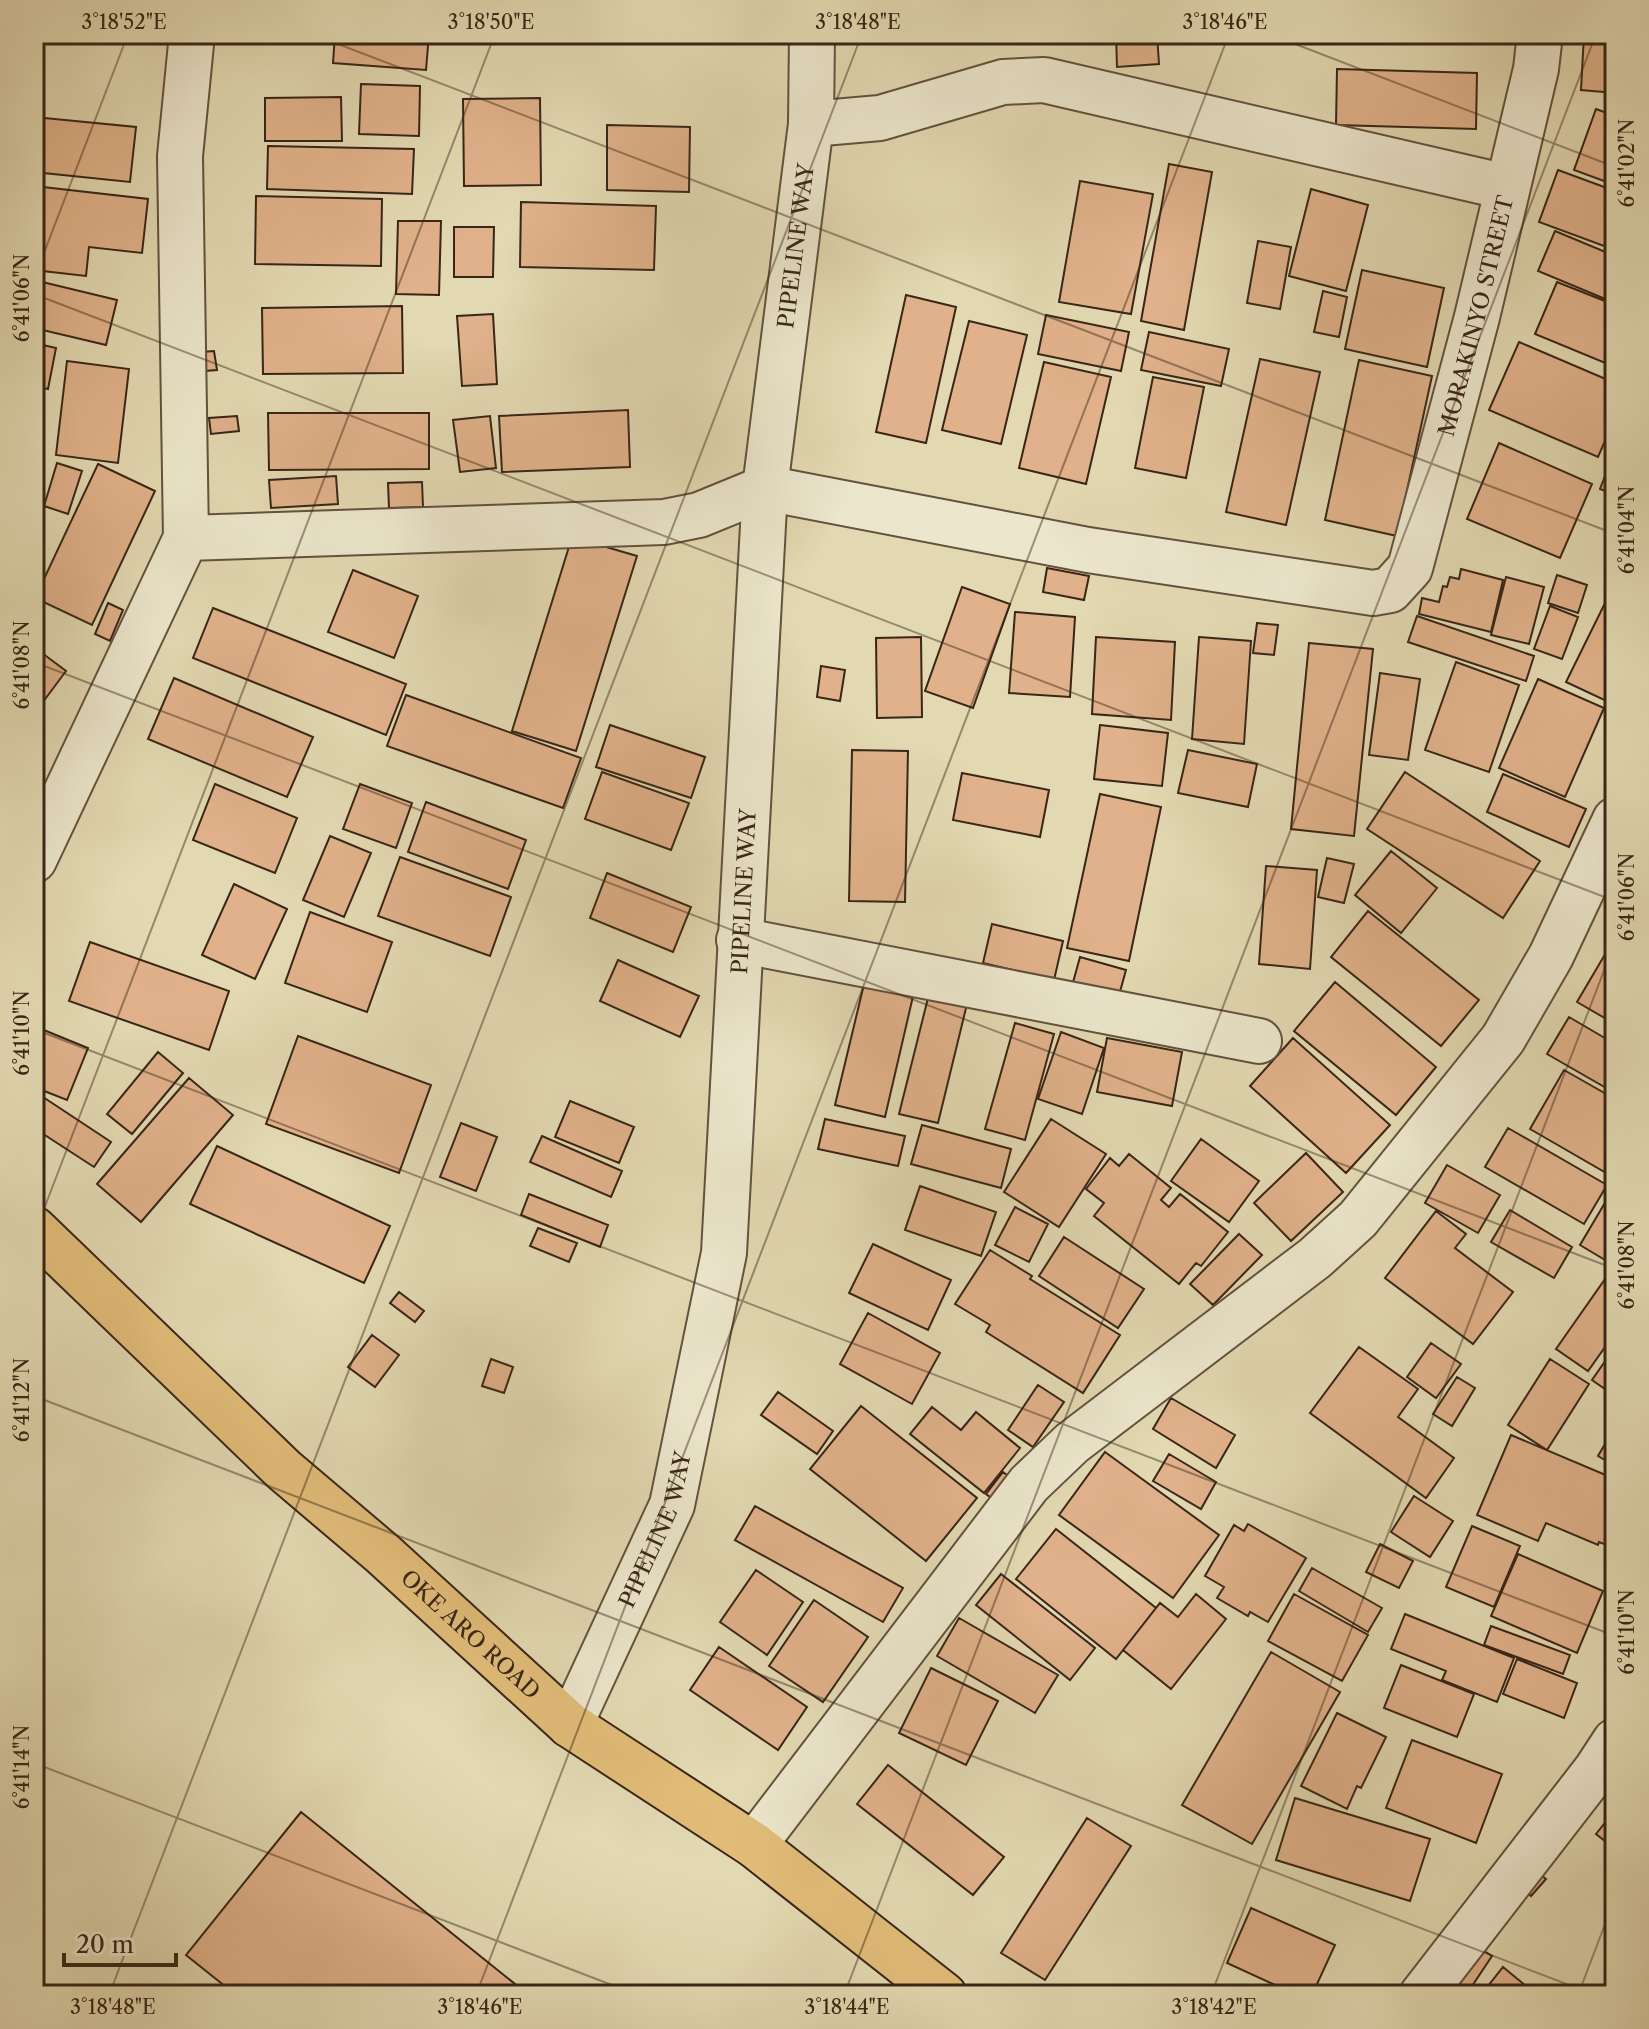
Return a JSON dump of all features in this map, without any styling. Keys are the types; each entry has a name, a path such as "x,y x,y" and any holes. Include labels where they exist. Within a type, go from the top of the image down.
{"main road":[{"name":"OKE ARO ROAD","path":"34,1229 284,1470 383,1554 570,1725 754,1845 944,1995"}],"street":[{"path":"34,860 186,538 180,156 192,34"},
{"name":"PIPELINE WAY","path":"570,1725 672,1505 724,1253 765,488 811,124 812,34"},
{"name":"MORAKINYO STREET","path":"765,488 1088,550 1373,593 1390,590 1410,568 1477,317 1536,69 1540,34"},
{"path":"811,124 880,118 1003,82 1044,80 1506,187"},
{"path":"186,538 664,522 699,515 765,488"},
{"path":"754,1845 1029,1484 1072,1443 1315,1258 1358,1219 1503,1039 1551,956 1615,820"},
{"path":"739,940 1259,1041"},
{"path":"1422,1995 1596,1770 1615,1741"}],"building":[{"path":"335,34 429,34 426,70 333,63"},
{"path":"1116,34 1157,34 1159,64 1117,67"},
{"path":"1326,34 1379,34 1378,38"},
{"path":"1584,34 1615,35 1615,93 1581,90"},
{"path":"1337,69 1477,73 1476,129 1336,125"},
{"path":"361,84 420,86 419,136 359,134"},
{"path":"341,97 342,141 265,141 265,98"},
{"path":"540,98 541,185 464,186 463,99"},
{"path":"1596,109 1615,116 1615,185 1574,170"},
{"path":"34,117 136,127 130,182 34,172"},
{"path":"607,125 690,127 689,192 607,190"},
{"path":"268,146 414,149 412,194 267,189"},
{"path":"1169,164 1212,172 1184,330 1141,321"},
{"path":"1558,170 1615,191 1615,250 1539,222"},
{"path":"1080,181 1153,194 1131,314 1059,302"},
{"path":"34,186 148,199 142,253 89,247 86,276 34,270"},
{"path":"1311,189 1368,205 1346,291 1289,276"},
{"path":"256,196 382,199 381,266 255,264"},
{"path":"521,202 656,206 654,270 520,267"},
{"path":"398,221 441,221 439,295 396,294"},
{"path":"454,227 494,227 493,277 454,277"},
{"path":"1555,231 1615,256 1615,303 1538,271"},
{"path":"1258,241 1291,247 1280,309 1247,303"},
{"path":"1362,270 1444,288 1427,367 1345,349"},
{"path":"34,280 117,300 106,345 34,328"},
{"path":"1557,282 1615,305 1615,367 1535,334"},
{"path":"1323,291 1347,297 1339,337 1314,332"},
{"path":"906,295 956,307 926,443 876,432"},
{"path":"402,306 403,373 263,374 262,308"},
{"path":"493,314 497,384 462,386 457,316"},
{"path":"1046,315 1129,332 1121,371 1038,354"},
{"path":"969,321 1027,335 1001,444 942,430"},
{"path":"1149,332 1229,349 1221,386 1141,370"},
{"path":"1519,342 1615,383 1615,418 1598,457 1489,410"},
{"path":"34,343 56,348 48,389 34,386"},
{"path":"214,351 217,370 205,371 202,352"},
{"path":"1260,359 1320,372 1286,525 1226,512"},
{"path":"1359,360 1432,376 1397,536 1325,520"},
{"path":"67,361 129,369 118,463 56,455"},
{"path":"1044,362 1111,377 1086,484 1019,468"},
{"path":"1153,377 1204,387 1186,478 1135,468"},
{"path":"628,410 630,467 502,472 499,416"},
{"path":"268,413 429,413 429,469 269,470"},
{"path":"237,416 239,431 211,434 209,418"},
{"path":"490,416 496,468 460,472 453,420"},
{"path":"1499,443 1592,484 1560,558 1467,519"},
{"path":"1615,450 1615,495 1600,489"},
{"path":"57,463 82,471 68,514 44,506"},
{"path":"98,464 155,491 92,625 35,598"},
{"path":"336,476 338,504 271,508 269,480"},
{"path":"422,482 423,507 389,508 388,483"},
{"path":"572,537 637,556 576,751 512,731"},
{"path":"1047,568 1089,576 1084,600 1043,592"},
{"path":"1615,568 1615,595 1605,591"},
{"path":"1461,569 1503,580 1491,632 1419,614 1422,598 1439,602 1443,586 1447,587 1450,577 1459,579"},
{"path":"353,570 418,596 394,658 328,632"},
{"path":"1557,575 1587,585 1578,613 1548,603"},
{"path":"1506,577 1544,587 1529,644 1491,635"},
{"path":"962,587 1010,604 973,708 925,691"},
{"path":"1608,597 1615,601 1615,705 1566,682"},
{"path":"108,603 123,610 110,641 95,634"},
{"path":"1550,606 1578,617 1562,659 1534,649"},
{"path":"213,608 406,684 386,735 193,658"},
{"path":"1015,612 1075,617 1070,697 1009,693"},
{"path":"1417,616 1534,656 1526,681 1408,642"},
{"path":"1257,623 1278,625 1274,655 1253,653"},
{"path":"921,637 922,717 877,718 876,638"},
{"path":"1096,637 1175,642 1171,720 1092,714"},
{"path":"1199,637 1251,641 1244,744 1192,739"},
{"path":"1309,643 1373,649 1354,836 1291,829"},
{"path":"34,647 66,671 34,714"},
{"path":"1456,662 1519,685 1489,772 1425,750"},
{"path":"821,666 845,670 840,701 817,697"},
{"path":"1380,673 1420,679 1408,760 1369,755"},
{"path":"174,678 313,737 287,797 148,739"},
{"path":"1538,679 1604,708 1565,797 1499,768"},
{"path":"406,695 581,758 563,808 387,746"},
{"path":"610,725 705,757 691,798 596,767"},
{"path":"1100,725 1168,733 1162,786 1094,779"},
{"path":"852,750 908,751 905,902 849,901"},
{"path":"1188,750 1257,764 1248,807 1178,793"},
{"path":"602,772 689,803 671,850 585,819"},
{"path":"1405,772 1540,861 1503,918 1367,829"},
{"path":"962,773 1049,790 1040,837 953,820"},
{"path":"1503,774 1586,809 1569,847 1487,812"},
{"path":"215,784 297,818 275,873 193,840"},
{"path":"360,784 412,803 396,848 343,829"},
{"path":"1100,794 1161,807 1129,961 1067,948"},
{"path":"426,802 526,840 508,889 408,852"},
{"path":"330,836 371,853 344,917 303,900"},
{"path":"1391,851 1437,888 1401,933 1355,895"},
{"path":"400,857 511,897 490,956 378,916"},
{"path":"1327,858 1354,864 1344,903 1318,897"},
{"path":"1266,866 1317,870 1310,969 1259,964"},
{"path":"607,873 691,907 673,952 590,918"},
{"path":"234,884 287,909 255,979 202,955"},
{"path":"1368,911 1479,1000 1441,1046 1331,957"},
{"path":"310,912 392,942 367,1012 285,983"},
{"path":"992,924 1063,941 1054,980 983,963"},
{"path":"1615,940 1615,1024 1577,1002"},
{"path":"90,942 229,991 209,1050 69,1001"},
{"path":"1080,957 1126,970 1118,999 1072,986"},
{"path":"618,960 699,996 680,1037 600,1001"},
{"path":"865,980 914,992 885,1117 835,1105"},
{"path":"1335,982 1436,1067 1396,1115 1294,1031"},
{"path":"929,994 967,1004 938,1123 899,1114"},
{"path":"1569,1017 1615,1044 1615,1093 1547,1054"},
{"path":"1015,1023 1054,1034 1025,1140 985,1129"},
{"path":"34,1026 88,1048 67,1100 34,1087"},
{"path":"1061,1032 1104,1048 1082,1114 1038,1099"},
{"path":"298,1036 431,1085 399,1173 266,1124"},
{"path":"1107,1038 1182,1052 1172,1106 1097,1092"},
{"path":"1293,1038 1390,1125 1346,1173 1250,1086"},
{"path":"158,1052 183,1073 132,1134 107,1114"},
{"path":"1564,1070 1615,1099 1615,1178 1530,1129"},
{"path":"189,1078 233,1115 141,1222 97,1184"},
{"path":"40,1095 111,1142 94,1167 34,1128 34,1104"},
{"path":"570,1101 634,1127 619,1163 555,1137"},
{"path":"825,1119 905,1136 898,1166 818,1149"},
{"path":"1051,1119 1106,1154 1059,1227 1004,1192"},
{"path":"461,1123 497,1137 476,1191 440,1177"},
{"path":"922,1125 1011,1149 1001,1188 911,1164"},
{"path":"1508,1128 1607,1185 1584,1224 1485,1167"},
{"path":"542,1136 622,1171 611,1197 530,1162"},
{"path":"1201,1139 1259,1181 1229,1222 1171,1181"},
{"path":"217,1146 390,1226 364,1283 190,1204"},
{"path":"1306,1153 1343,1192 1291,1241 1254,1203"},
{"path":"1129,1154 1171,1188 1161,1200 1169,1207 1180,1194 1228,1232 1201,1266 1196,1263 1179,1284 1094,1216 1104,1203 1086,1189 1110,1158 1119,1166"},
{"path":"1447,1165 1500,1195 1478,1233 1425,1203"},
{"path":"920,1186 996,1212 981,1256 905,1230"},
{"path":"529,1194 608,1225 600,1247 521,1215"},
{"path":"1609,1196 1615,1200 1615,1244 1605,1260 1580,1245"},
{"path":"1015,1207 1048,1224 1029,1262 995,1245"},
{"path":"1510,1210 1572,1247 1554,1278 1491,1242"},
{"path":"1436,1211 1466,1234 1455,1248 1513,1292 1473,1344 1385,1278"},
{"path":"538,1228 577,1243 569,1262 530,1246"},
{"path":"1239,1234 1262,1255 1213,1305 1190,1284"},
{"path":"1064,1237 1144,1289 1118,1328 1039,1276"},
{"path":"873,1244 951,1280 928,1330 849,1293"},
{"path":"990,1250 1120,1335 1083,1393 986,1332 990,1325 955,1304"},
{"path":"1610,1272 1615,1276 1615,1333 1588,1371 1556,1349"},
{"path":"399,1292 424,1311 415,1322 390,1303"},
{"path":"868,1313 940,1353 912,1404 840,1364"},
{"path":"372,1335 399,1355 375,1387 348,1367"},
{"path":"1431,1343 1461,1364 1436,1398 1407,1377"},
{"path":"1359,1347 1418,1389 1398,1417 1454,1458 1426,1498 1310,1413"},
{"path":"1615,1347 1615,1396 1592,1380"},
{"path":"491,1359 513,1367 504,1393 482,1386"},
{"path":"1550,1359 1589,1384 1547,1450 1508,1425"},
{"path":"1457,1377 1475,1388 1452,1426 1433,1414"},
{"path":"1038,1385 1064,1402 1033,1447 1008,1430"},
{"path":"778,1392 833,1431 817,1454 761,1415"},
{"path":"1171,1398 1235,1435 1216,1468 1153,1429"},
{"path":"861,1406 977,1498 926,1561 810,1469"},
{"path":"932,1407 961,1430 976,1412 1020,1448 984,1493 910,1434"},
{"path":"1615,1427 1615,1466 1598,1456"},
{"path":"1511,1435 1615,1479 1615,1548 1599,1542 1598,1545 1546,1523 1538,1541 1477,1515"},
{"path":"1105,1452 1219,1535 1173,1598 1059,1515"},
{"path":"1169,1454 1216,1482 1201,1509 1153,1481"},
{"path":"1003,1472 1015,1481 998,1503 986,1494"},
{"path":"1414,1496 1453,1521 1430,1557 1391,1532"},
{"path":"755,1506 903,1588 883,1622 735,1540"},
{"path":"1248,1524 1306,1558 1268,1622 1250,1612 1248,1616 1217,1598 1224,1587 1205,1576 1234,1525 1244,1531"},
{"path":"1472,1526 1520,1546 1494,1607 1446,1587"},
{"path":"1056,1529 1156,1608 1116,1659 1016,1579"},
{"path":"1380,1544 1413,1561 1399,1588 1366,1572"},
{"path":"1518,1554 1603,1591 1577,1653 1491,1616"},
{"path":"1312,1568 1382,1608 1368,1632 1299,1591"},
{"path":"756,1570 803,1602 767,1655 720,1622"},
{"path":"1001,1574 1095,1648 1070,1680 976,1605"},
{"path":"1196,1594 1226,1619 1171,1689 1123,1650 1160,1603 1178,1617"},
{"path":"1294,1594 1368,1635 1342,1681 1268,1641"},
{"path":"814,1600 868,1637 823,1702 769,1666"},
{"path":"1405,1614 1514,1658 1497,1702 1442,1680 1446,1671 1391,1649"},
{"path":"959,1618 1058,1675 1035,1713 937,1656"},
{"path":"1491,1626 1570,1655 1563,1674 1484,1645"},
{"path":"719,1647 807,1707 778,1750 690,1690"},
{"path":"1271,1652 1340,1692 1252,1844 1182,1805"},
{"path":"1517,1659 1577,1683 1564,1718 1503,1694"},
{"path":"1401,1665 1474,1694 1457,1737 1384,1708"},
{"path":"931,1668 998,1701 966,1765 899,1733"},
{"path":"1337,1713 1386,1737 1347,1809 1301,1786"},
{"path":"1412,1740 1502,1774 1476,1843 1386,1808"},
{"path":"888,1765 1004,1857 973,1895 857,1804"},
{"path":"1295,1798 1430,1839 1410,1901 1276,1860"},
{"path":"1615,1810 1615,1849 1596,1834"},
{"path":"301,1812 520,1988 515,1995 236,1995 186,1955"},
{"path":"1087,1818 1131,1846 1045,1980 1001,1953"},
{"path":"1530,1866 1546,1879 1531,1896 1515,1883"},
{"path":"1251,1908 1335,1945 1312,1995 1297,1995 1227,1963"},
{"path":"1467,1940 1492,1956 1466,1995 1441,1995"},
{"path":"1503,1967 1537,1995 1481,1995"},
{"path":"1243,1985 1264,1995 1238,1995"}]}
